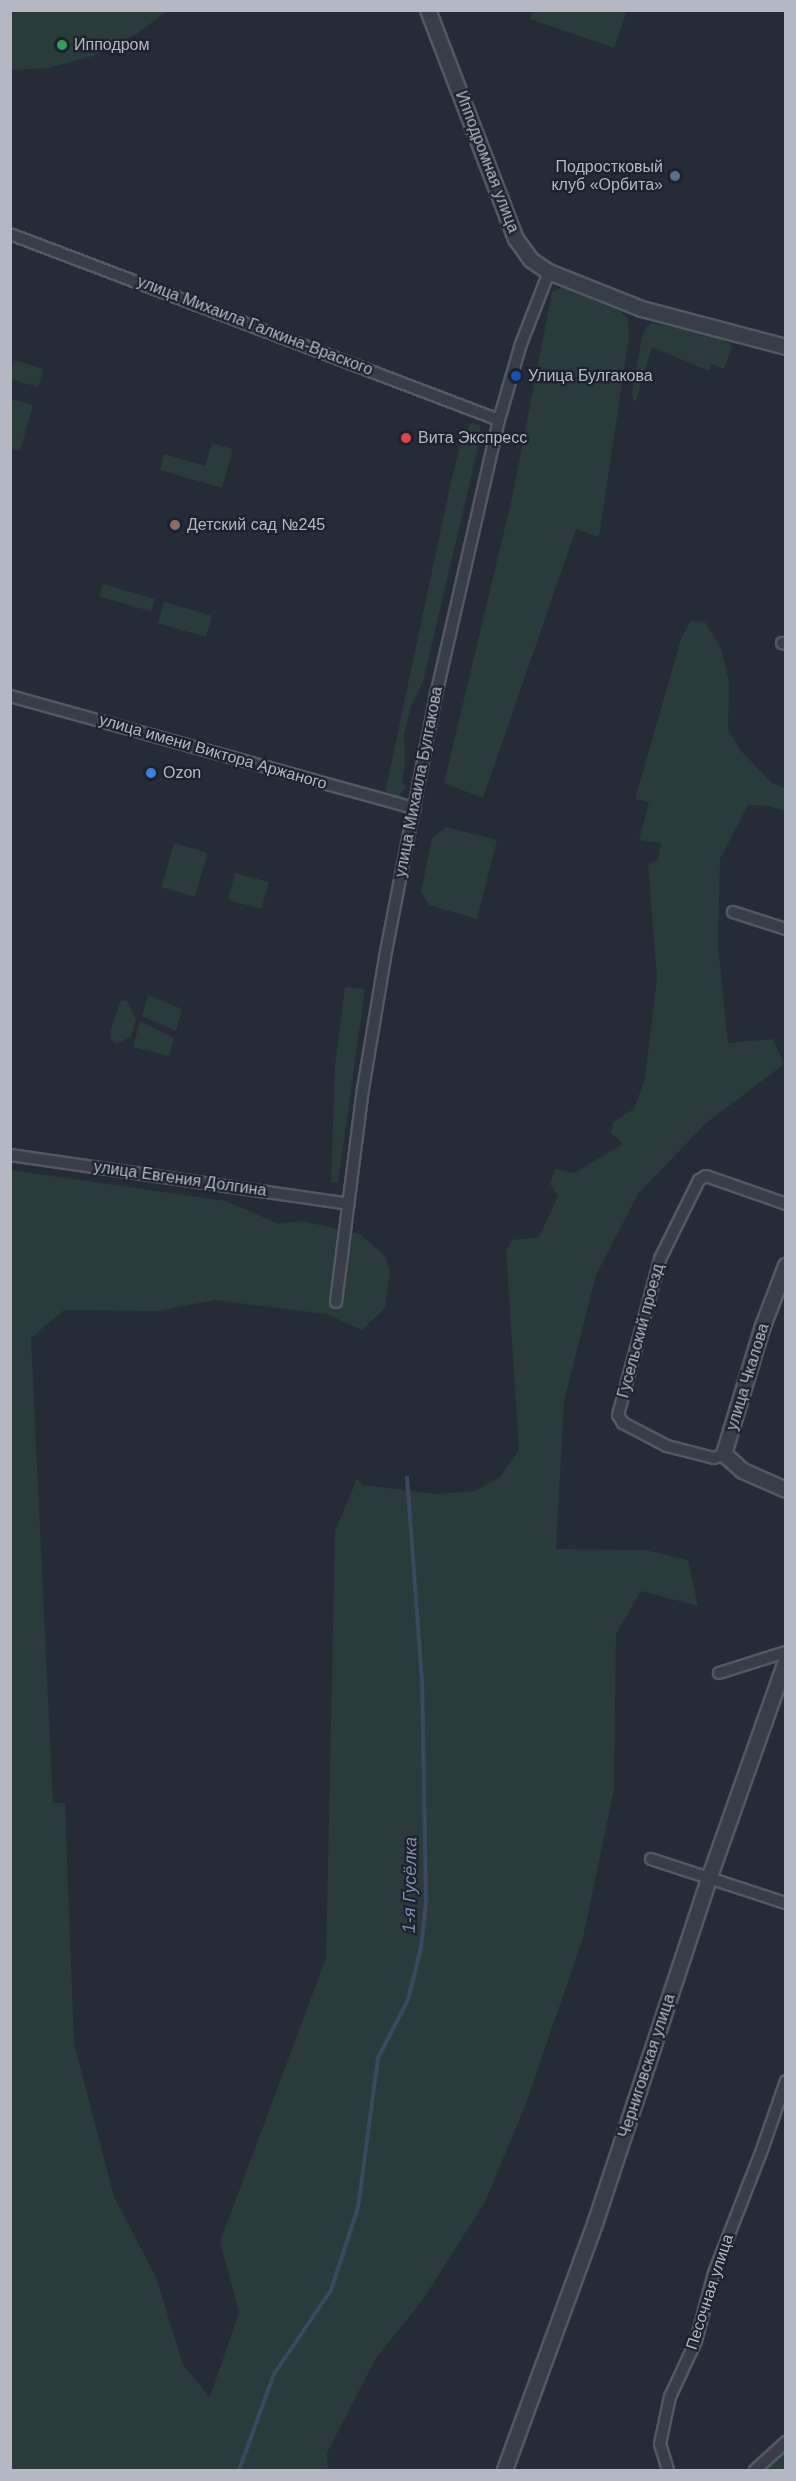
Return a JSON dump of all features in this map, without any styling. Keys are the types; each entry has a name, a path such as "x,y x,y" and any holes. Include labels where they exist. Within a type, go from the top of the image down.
{"street":[{"name":"Ипподромная улица","path":"428,10 516,238 531,260 549,272 642,309 786,347"},
{"name":"улица Михаила Галкина-Враского","path":"10,234 499,420"},
{"name":"улица Михаила Булгакова","path":"336,1302 363,1089 385,957 436,696 499,420 521,344 549,272"},
{"name":"улица имени Виктора Аржаного","path":"10,696 415,808"},
{"path":"733,912 786,929"},
{"name":"улица Евгения Долгина","path":"10,1155 348,1203"},
{"name":"Гусельский проезд","path":"724,1454 714,1458 667,1446 623,1423 618,1415 660,1259 699,1180 706,1176 786,1204"},
{"name":"улица Чкалова","path":"724,1454 762,1329 786,1266"},
{"path":"724,1454 743,1471 786,1490"},
{"path":"719,1673 786,1652"},
{"name":"Черниговская улица","path":"505,2470 595,2224 709,1879 786,1660"},
{"path":"651,1859 786,1903"},
{"name":"Песочная улица","path":"668,2470 660,2444 670,2397 696,2341 714,2273 764,2146 786,2081"},
{"path":"755,2470 786,2442"}],"shaded area":[{"path":"533,10 627,11 614,48 530,19"},
{"name":"Ипподром","path":"10,11 167,11 135,35 93,56 48,68 11,70"},
{"path":"562,287 620,311 628,319 629,336 599,537 576,529 483,798 444,783 512,498 552,292"},
{"path":"652,323 722,337 732,347 724,369 712,364 709,371 652,347 635,403 632,393 642,337 647,326"},
{"path":"14,360 44,369 38,387 10,379"},
{"path":"10,399 33,405 20,451 11,448"},
{"path":"471,423 480,425 481,435 423,682 411,706 404,735 405,765 402,781 406,787 397,798 388,797 385,793 450,486 461,442"},
{"path":"212,443 233,449 222,488 160,470 164,454 205,466"},
{"path":"103,584 155,599 151,611 99,596"},
{"path":"164,602 212,616 206,637 158,623"},
{"path":"691,620 705,622 721,648 729,682 728,730 742,752 772,783 785,788 785,811 769,806 748,805 720,859 718,946 728,1043 773,1039 784,1064 706,1123 638,1194 596,1275 564,1401 556,1549 645,1550 688,1560 698,1606 641,1591 616,1634 614,1789 583,1938 525,2106 485,2202 422,2301 376,2358 327,2453 328,2470 11,2470 10,1170 226,1201 279,1224 302,1221 360,1234 386,1257 390,1272 385,1308 362,1330 326,1314 215,1300 158,1311 64,1310 31,1338 53,1803 65,1803 74,2043 114,2197 156,2277 183,2365 210,2397 239,2312 220,2242 326,1958 335,1531 357,1479 363,1485 436,1494 475,1491 500,1477 519,1450 506,1250 512,1240 539,1237 558,1196 550,1184 555,1169 574,1173 623,1144 611,1133 613,1122 634,1109 645,1078 657,978 648,865 658,859 661,843 639,840 649,802 635,799 681,639"},
{"path":"446,827 497,840 477,919 429,905 421,892 432,838"},
{"path":"174,843 208,853 195,897 161,887"},
{"path":"235,873 269,882 262,909 228,900"},
{"path":"345,987 365,989 338,1183 331,1182 335,1065"},
{"path":"148,995 182,1009 176,1031 142,1016"},
{"path":"121,1000 127,1001 136,1019 131,1037 116,1044 111,1040 110,1032"},
{"path":"140,1021 174,1038 169,1056 133,1047"},
{"path":"785,2447 785,2470 760,2470"}],"waterway":[{"name":"1-я Гусёлка","path":"239,2470 274,2374 331,2290 358,2208 378,2058 408,2000 421,1948 426,1902 422,1681 407,1478"}],"place":[{"name":"Ипподром","path":"62,45"},
{"name":"Подростковый клуб «Орбита»","path":"675,176"},
{"name":"Улица Булгакова","path":"516,376"},
{"name":"Вита Экспресс","path":"406,438"},
{"name":"Детский сад №245","path":"175,525"},
{"name":"Ozon","path":"151,773"}]}
